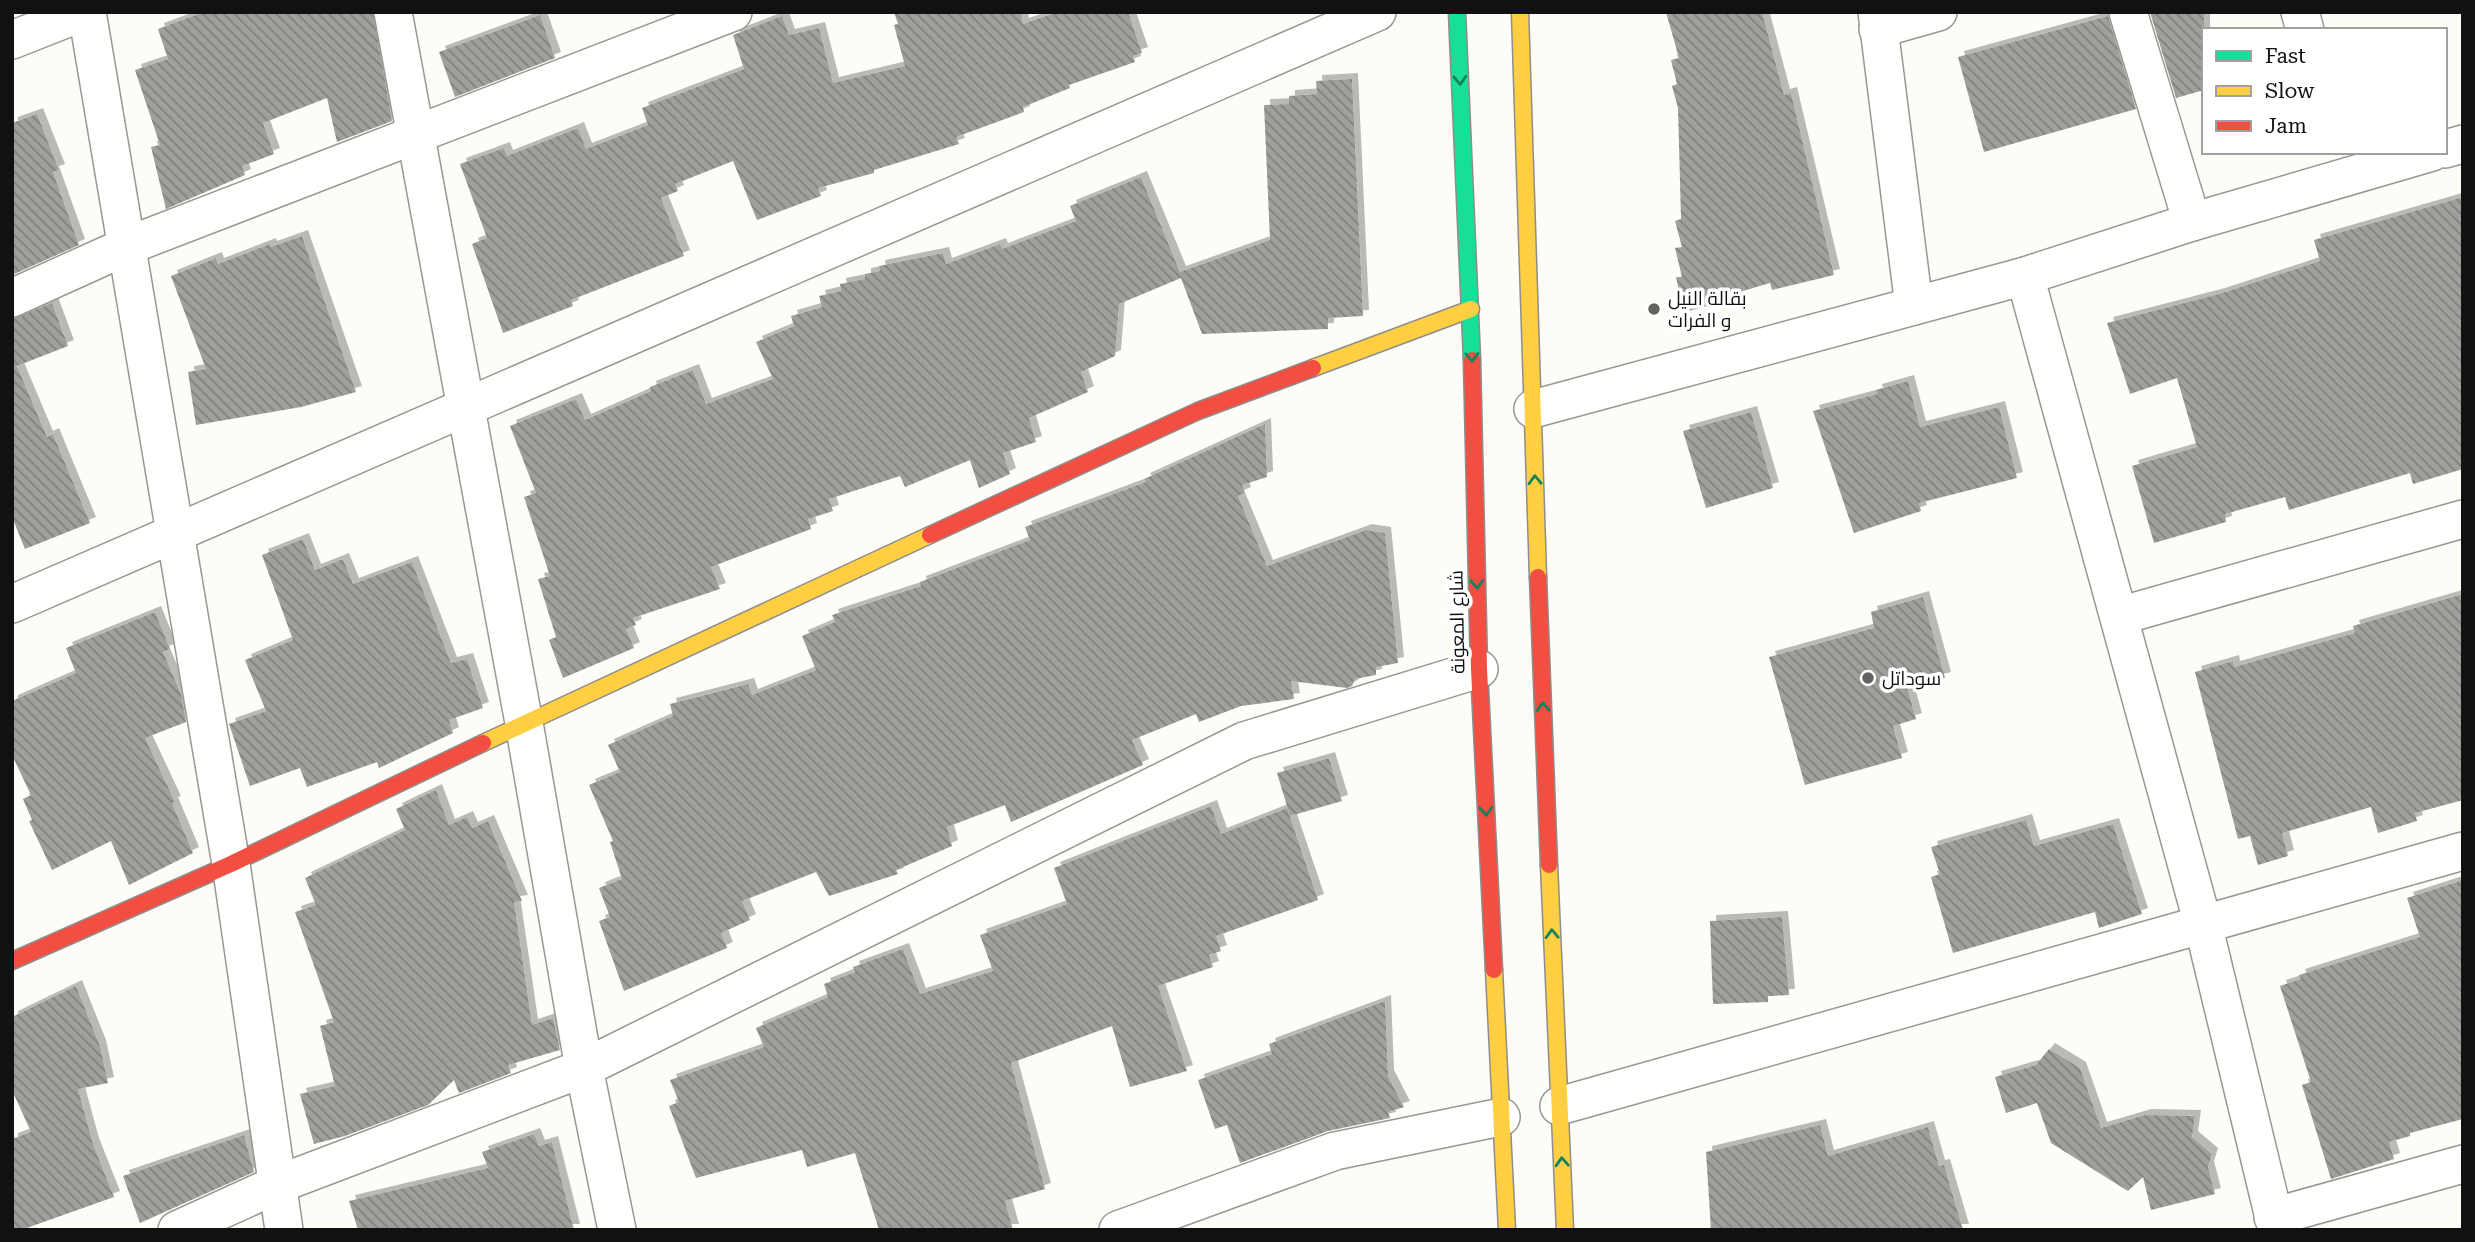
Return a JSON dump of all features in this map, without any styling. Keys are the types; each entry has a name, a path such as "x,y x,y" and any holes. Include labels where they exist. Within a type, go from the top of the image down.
{"main road":[{"name":"شارع المعونة","path":"1457,12 1471,309 1479,669 1507,1230"},
{"path":"1520,12 1565,1230"},
{"path":"12,961 231,864 524,723 1198,411 1471,309"}],"street":[{"path":"12,40 85,12 231,864 284,1230"},
{"path":"393,12 467,407 584,1068 617,1230"},
{"path":"12,298 127,246 416,132 733,12"},
{"path":"12,604 1377,12"},
{"path":"1914,306 1877,21 1938,12"},
{"path":"2128,12 2192,222"},
{"path":"1533,409 2025,276 2192,222 2349,164 2418,154"},
{"path":"2025,276 2203,924 2275,1224 2463,1164"},
{"path":"2119,616 2463,519"},
{"path":"177,1230 276,1185 584,1068 1244,741 1479,669"},
{"path":"1559,1106 2463,851"},
{"path":"1118,1230 1335,1151 1501,1116"}],"building":[{"path":"204,12 373,12 392,121 337,142 327,98 263,123 274,154 242,166 245,175 166,209 151,147 160,145 135,70 168,59 158,29"},
{"path":"894,12 1021,12 1023,24 1057,12 1128,12 1142,53 1133,56 1135,62 1069,85 1070,88 1023,107 1024,112 956,137 959,144 874,170 874,173 818,188 821,196 757,220 733,161 675,184 678,191 661,198 684,256 571,300 573,306 503,333 472,244 487,238 460,164 504,148 507,156 578,128 586,149 648,125 642,108 744,69 733,35 782,16 789,35 819,28 833,83 905,66 894,25 898,24"},
{"path":"1666,12 1762,12 1784,95 1791,93 1834,275 1772,290 1770,283 1719,298 1720,303 1684,312 1676,277 1682,277 1675,248 1682,247 1675,221 1681,219 1678,108 1672,86 1677,84 1671,60 1679,58"},
{"path":"2150,12 2204,12 2202,91 2176,98"},
{"path":"540,15 555,58 455,97 439,52"},
{"path":"2108,16 2136,109 1984,152 1958,57"},
{"path":"1352,79 1363,316 1328,318 1328,329 1202,334 1181,278 1119,304 1115,356 1081,372 1088,392 1029,418 1036,442 1003,453 1010,474 979,488 970,460 905,487 900,476 829,499 833,511 808,519 811,529 711,567 720,589 633,618 636,625 626,629 634,648 563,678 549,640 556,637 538,579 550,576 524,497 536,493 510,426 576,399 585,420 651,391 650,387 693,370 706,404 773,379 756,342 794,326 791,316 822,307 819,296 841,291 840,284 865,279 865,274 880,271 879,266 943,253 946,264 1000,244 1002,249 1076,221 1070,206 1141,177 1180,272 1270,240 1264,105 1289,104 1289,96 1317,94 1316,81"},
{"path":"37,114 59,170 53,172 79,245 12,275 12,123"},
{"path":"2463,197 2463,469 2413,484 2410,473 2289,510 2285,497 2225,514 2226,522 2154,543 2132,466 2197,447 2177,378 2130,394 2107,323 2219,294 2320,261 2314,240"},
{"path":"302,236 356,392 301,407 196,425 188,372 206,369 171,276 216,258 218,264 270,244 271,247"},
{"path":"52,303 68,346 17,366 47,437 53,434 90,523 25,549 12,517 12,319"},
{"path":"1908,381 1920,427 1999,407 2017,478 1919,503 1921,511 1854,533 1813,411 1877,394 1876,390"},
{"path":"1751,412 1773,488 1706,508 1683,431"},
{"path":"1265,424 1267,477 1242,485 1245,493 1238,496 1267,566 1366,530 1385,533 1398,663 1376,667 1376,675 1355,679 1352,686 1347,688 1291,681 1294,699 1241,706 1199,722 1196,714 1132,740 1143,765 1011,822 1005,805 947,827 952,846 896,870 898,874 829,896 816,872 742,901 750,920 721,933 727,948 624,991 599,921 610,917 599,888 622,879 610,842 613,841 589,785 620,772 608,745 673,716 670,704 748,684 752,695 816,670 802,636 835,622 832,615 921,586 920,582 1030,540 1025,527 1146,482 1144,479"},
{"path":"303,539 315,570 343,559 353,584 412,562 451,663 467,659 483,708 449,720 453,733 379,768 377,762 307,787 300,768 250,786 229,724 266,711 245,660 293,640 262,555"},
{"path":"2463,594 2463,800 2415,813 2417,821 2378,833 2371,807 2282,833 2288,856 2258,865 2250,836 2238,839 2195,672 2233,661 2234,667 2355,633 2353,626"},
{"path":"1923,597 1945,678 1907,687 1916,719 1893,726 1902,758 1805,785 1769,657 1874,628 1871,612"},
{"path":"155,612 170,649 163,652 181,694 186,722 145,738 175,802 172,803 193,853 129,885 111,841 52,870 29,821 32,820 23,799 31,795 12,755 12,701 76,673 66,648"},
{"path":"1329,758 1342,801 1290,816 1277,773"},
{"path":"436,790 449,825 467,817 472,828 488,821 522,901 514,902 532,1025 553,1018 560,1050 508,1065 511,1073 459,1093 454,1080 428,1105 345,1136 314,1144 300,1094 335,1086 320,1026 334,1022 295,912 316,905 305,878 405,830 396,809"},
{"path":"1211,806 1221,834 1287,808 1318,900 1216,936 1221,951 1209,955 1213,967 1158,986 1187,1071 1130,1087 1112,1026 1011,1063 1045,1189 1005,1201 1013,1230 879,1230 855,1153 807,1167 802,1150 696,1178 669,1106 679,1102 670,1080 764,1047 756,1028 828,997 824,984 855,972 853,967 903,949 920,994 993,971 980,935 1067,904 1054,868"},
{"path":"2026,820 2034,846 2113,824 2142,914 2099,928 2095,912 1953,953 1931,877 1940,874 1931,847"},
{"path":"2463,880 2463,1119 2410,1133 2410,1136 2389,1142 2394,1159 2331,1179 2302,1085 2311,1082 2280,986 2301,979 2299,975 2420,937 2407,898"},
{"path":"1782,917 1789,995 1768,996 1768,1002 1713,1004 1710,921"},
{"path":"76,986 100,1046 108,1083 78,1089 93,1144 114,1197 21,1230 12,1230 12,1139 31,1132 12,1090 12,1017"},
{"path":"1385,1001 1388,1076 1404,1107 1388,1112 1390,1118 1328,1131 1240,1163 1227,1125 1215,1129 1198,1080 1272,1054 1269,1044"},
{"path":"2049,1049 2080,1068 2101,1128 2145,1115 2195,1116 2192,1137 2212,1154 2208,1167 2215,1194 2151,1210 2143,1177 2128,1191 2051,1143 2037,1103 2006,1113 1995,1077 2036,1065"},
{"path":"1820,1125 1828,1156 1928,1127 1939,1166 1944,1165 1963,1230 1711,1230 1706,1152"},
{"path":"534,1134 539,1146 552,1142 574,1230 358,1230 349,1201 488,1168 482,1152"},
{"path":"244,1135 254,1172 140,1223 123,1176"}],"traffic: fast":[{"path":"1457,12 1472,360"}],"traffic: slow":[{"path":"1520,12 1538,577"},
{"path":"1313,368 1471,309"},
{"path":"483,743 930,535"},
{"path":"1549,865 1565,1230"},
{"path":"1494,970 1507,1230"}],"traffic: jam":[{"path":"1472,360 1479,669 1494,970"},
{"path":"930,535 1198,411 1313,368"},
{"path":"1538,577 1549,865"},
{"path":"12,961 231,864 483,743"}],"place":[{"name":"بقالة النيل و الفرات","path":"1654,309"},
{"name":"سوداتل","path":"1868,678"}]}
